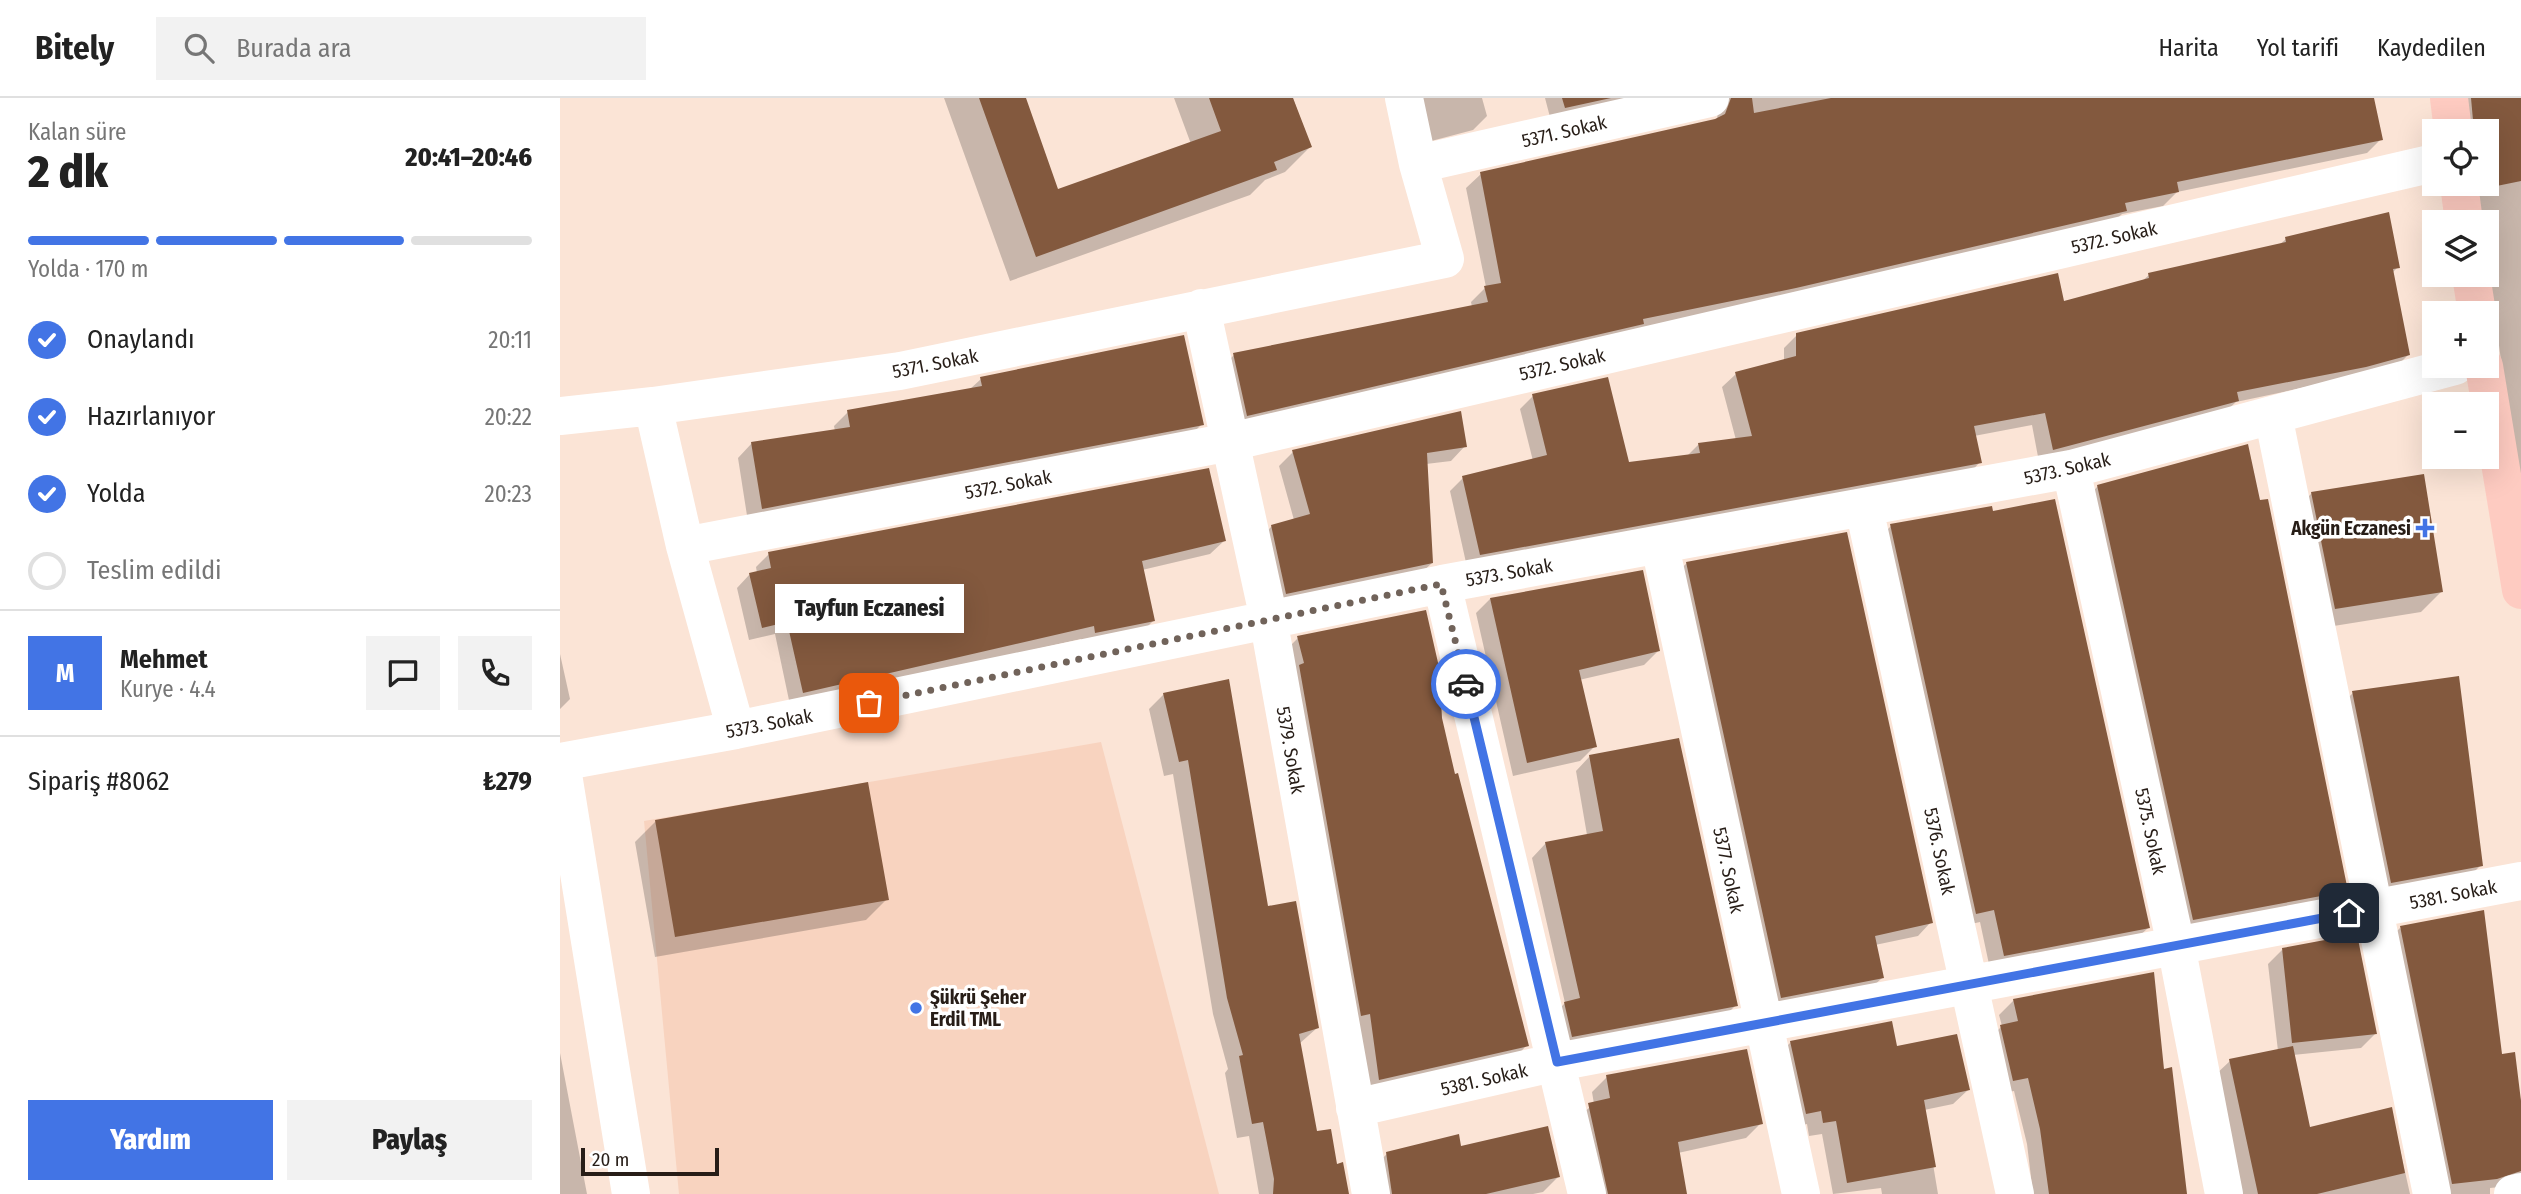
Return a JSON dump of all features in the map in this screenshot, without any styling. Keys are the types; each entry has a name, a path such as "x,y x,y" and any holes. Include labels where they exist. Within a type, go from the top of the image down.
{"main road":[{"path":"2449,98 2452,119"},
{"path":"2487,378 2516,519 2521,590"}],"street":[{"name":"5371. Sokak","path":"560,416 653,406 900,371 1445,259 1418,164 1404,98"},
{"name":"5371. Sokak","path":"1418,164 1710,98"},
{"name":"5372. Sokak","path":"685,546 1230,442 2422,166"},
{"name":"5379. Sokak","path":"1201,307 1268,621 1371,1194"},
{"name":"5373. Sokak","path":"560,762 736,730 1441,584 1864,509 2071,469 2422,375"},
{"path":"653,406 685,546 736,730"},
{"path":"2273,415 2432,1194"},
{"name":"5375. Sokak","path":"2071,469 2176,945 2224,1194"},
{"name":"5376. Sokak","path":"1864,509 2015,1194"},
{"name":"5377. Sokak","path":"1660,546 1762,1025 1801,1194"},
{"path":"1441,584 1587,1194"},
{"path":"560,762 631,1194"},
{"name":"5381. Sokak","path":"1355,1108 1557,1062 2521,881"},
{"path":"2513,1194 2521,1192"}],"shaded area":[{"name":"Şükrü Şeher Erdil TML","path":"1101,742 1219,1194 679,1194 644,821"}],"building":[{"path":"979,98 1026,98 1058,189 1221,131 1209,98 1293,98 1312,147 1274,162 1277,170 1036,257"},
{"path":"1562,98 1611,98 1565,108"},
{"path":"1731,98 1752,98 1754,113 1831,98 2374,98 2383,140 2177,182 2179,192 2125,203 2127,211 1796,288 1643,319 1644,324 1247,416 1233,353 1488,302 1484,286 1501,283 1480,172 1715,119 1725,114"},
{"path":"2471,98 2521,98 2521,181 2499,186 2499,119 2473,119"},
{"path":"2389,212 2400,268 2393,269 2410,355 2366,367 2237,392 2239,401 2053,450 2045,413 1974,426 1982,463 1480,555 1462,476 1547,455 1532,394 1608,377 1629,462 1700,453 1698,443 1752,436 1735,372 1796,356 1796,333 2058,273 2064,301 2149,278 2148,273 2286,242 2285,237"},
{"path":"1184,335 1204,425 762,509 751,442 850,427 847,410 982,386 980,377"},
{"path":"1461,411 1467,447 1427,453 1433,563 1286,594 1271,525 1310,514 1292,450"},
{"path":"2248,444 2260,500 2268,499 2348,891 2193,920 2097,485"},
{"path":"1209,468 1226,541 1142,561 1155,621 1095,633 1094,626 803,693 787,622 762,628 749,573 771,568 768,552"},
{"path":"2424,474 2443,592 2335,609 2311,492"},
{"path":"2055,499 2150,928 2004,956 1994,910 1976,914 1890,524 1992,506 1993,511"},
{"path":"1847,532 1933,923 1875,936 1884,978 1781,998 1686,562"},
{"path":"1643,570 1660,651 1579,670 1597,747 1527,763 1490,598"},
{"path":"1426,610 1439,667 1442,718 1455,774 1458,773 1529,1046 1379,1080 1370,1014 1361,1016 1299,665 1304,663 1297,636"},
{"path":"2459,676 2483,866 2391,883 2352,691"},
{"path":"1229,679 1268,906 1296,901 1319,1028 1299,1034 1317,1131 1331,1129 1337,1164 1343,1162 1349,1194 1273,1194 1274,1179 1263,1122 1252,1124 1239,1056 1243,1055 1227,998 1188,760 1179,762 1163,693"},
{"path":"1679,738 1738,1006 1572,1037 1564,1002 1580,998 1545,842 1603,831 1589,755"},
{"path":"868,782 889,900 675,937 655,820"},
{"path":"2484,910 2502,1054 2515,1052 2521,1101 2521,1171 2497,1179 2452,1184 2400,926"},
{"path":"2357,934 2377,1034 2292,1043 2282,948"},
{"path":"2154,972 2164,1069 2172,1067 2187,1194 2049,1194 2040,1129 2028,1078 2013,1081 2000,1025 2018,1021 2013,999"},
{"path":"1892,1021 1897,1046 1957,1034 1970,1090 1924,1100 1936,1167 1847,1183 1836,1121 1823,1123 1821,1111 1806,1114 1790,1041"},
{"path":"2293,1046 2310,1127 2392,1107 2405,1173 2317,1194 2258,1194 2229,1059"},
{"path":"1747,1049 1763,1124 1678,1142 1687,1194 1608,1194 1588,1103 1610,1098 1606,1075"},
{"path":"1548,1126 1560,1177 1486,1194 1392,1194 1386,1152 1459,1134 1461,1146"}],"way so far":[{"path":"869,703 1441,584 1466,684"}],"place":[{"name":"Akgün Eczanesi","path":"2425,528"},
{"name":"Tayfun Eczanesi","path":"869,703"},
{"name":"Şükrü Şeher Erdil TML","path":"916,1008"}],"route":[{"path":"1466,684 1557,1062 2349,913"}]}
